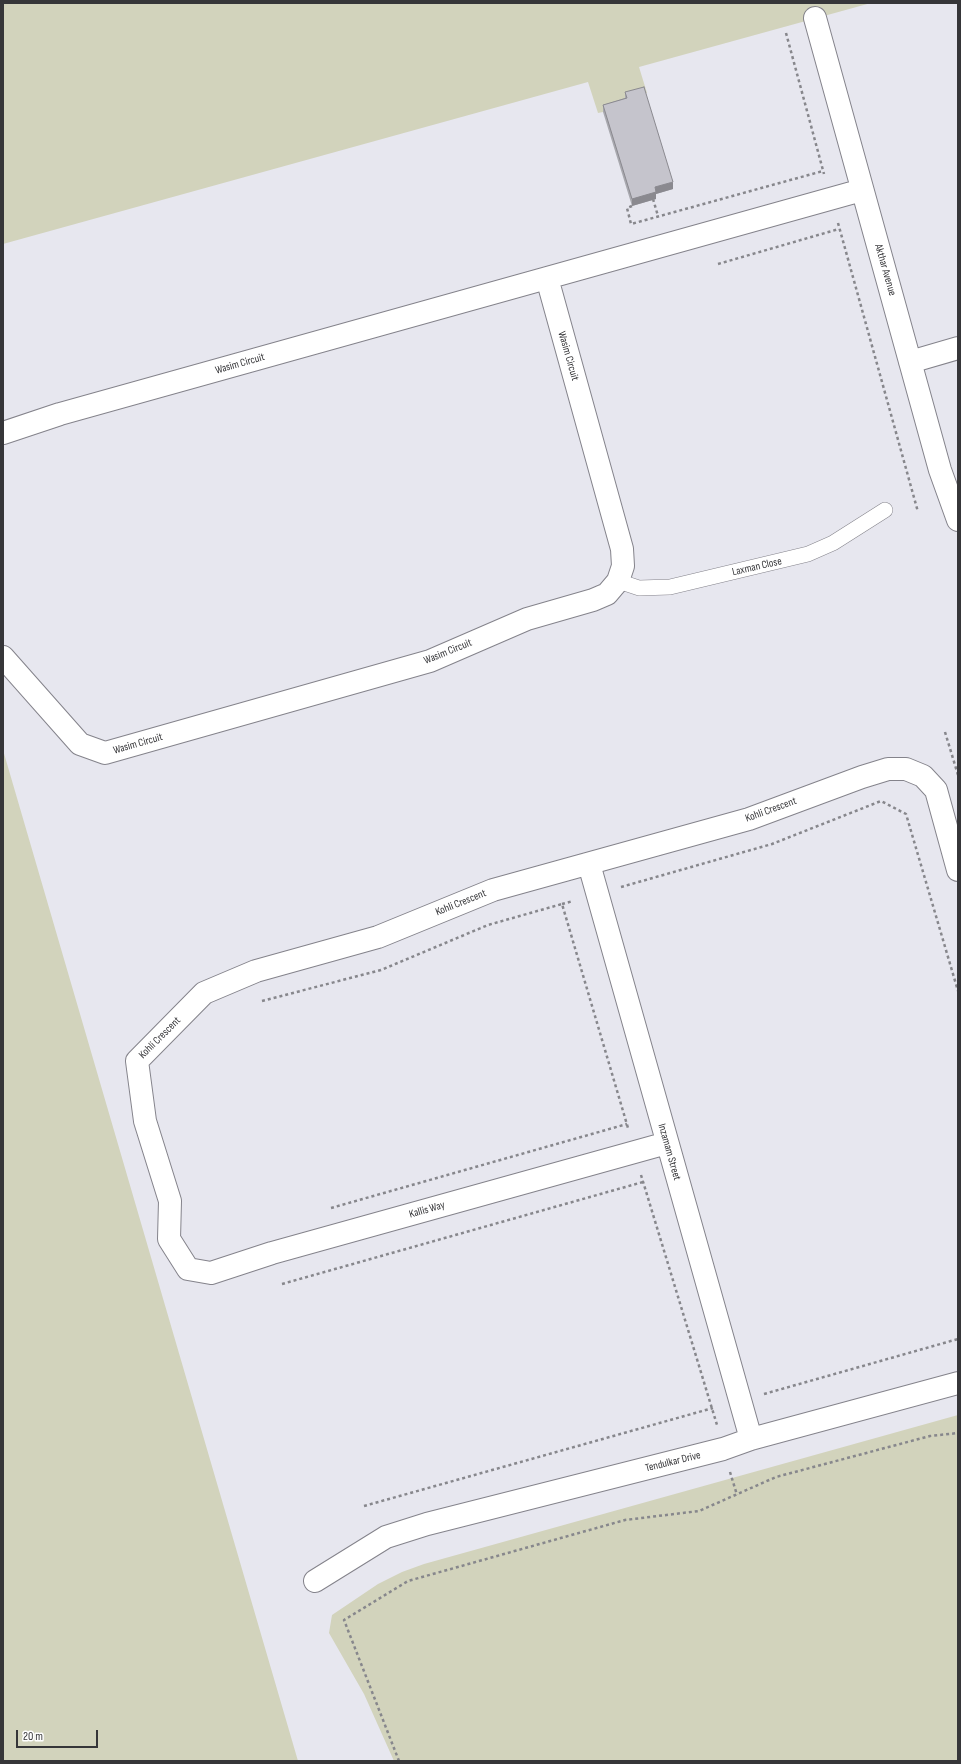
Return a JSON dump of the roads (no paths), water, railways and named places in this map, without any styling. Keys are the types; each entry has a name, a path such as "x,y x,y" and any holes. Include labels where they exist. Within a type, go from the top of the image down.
{"street":[{"name":"Akthar Avenue","path":"815,18 940,470 958,520"},
{"name":"Wasim Circuit","path":"3,433 60,414 862,190"},
{"name":"Wasim Circuit","path":"3,657 80,744 105,753 430,661 527,619 593,600 607,594 618,581 623,566 622,549 547,278"},
{"path":"910,362 958,348"},
{"name":"Kohli Crescent","path":"188,1269 169,1239 170,1200 144,1113 137,1061 204,993 256,972 378,937 493,890 749,819 862,777 888,769 906,769 923,776 936,790 958,870"},
{"name":"Inzamam Street","path":"589,864 750,1439"},
{"name":"Kallis Way","path":"188,1269 211,1273 272,1253 667,1143"},
{"name":"Tendulkar Drive","path":"315,1581 386,1537 427,1524 723,1449 750,1439 958,1383"}],"lane":[{"name":"Laxman Close","path":"618,581 639,588 670,587 808,554 833,543 885,510"}]}
